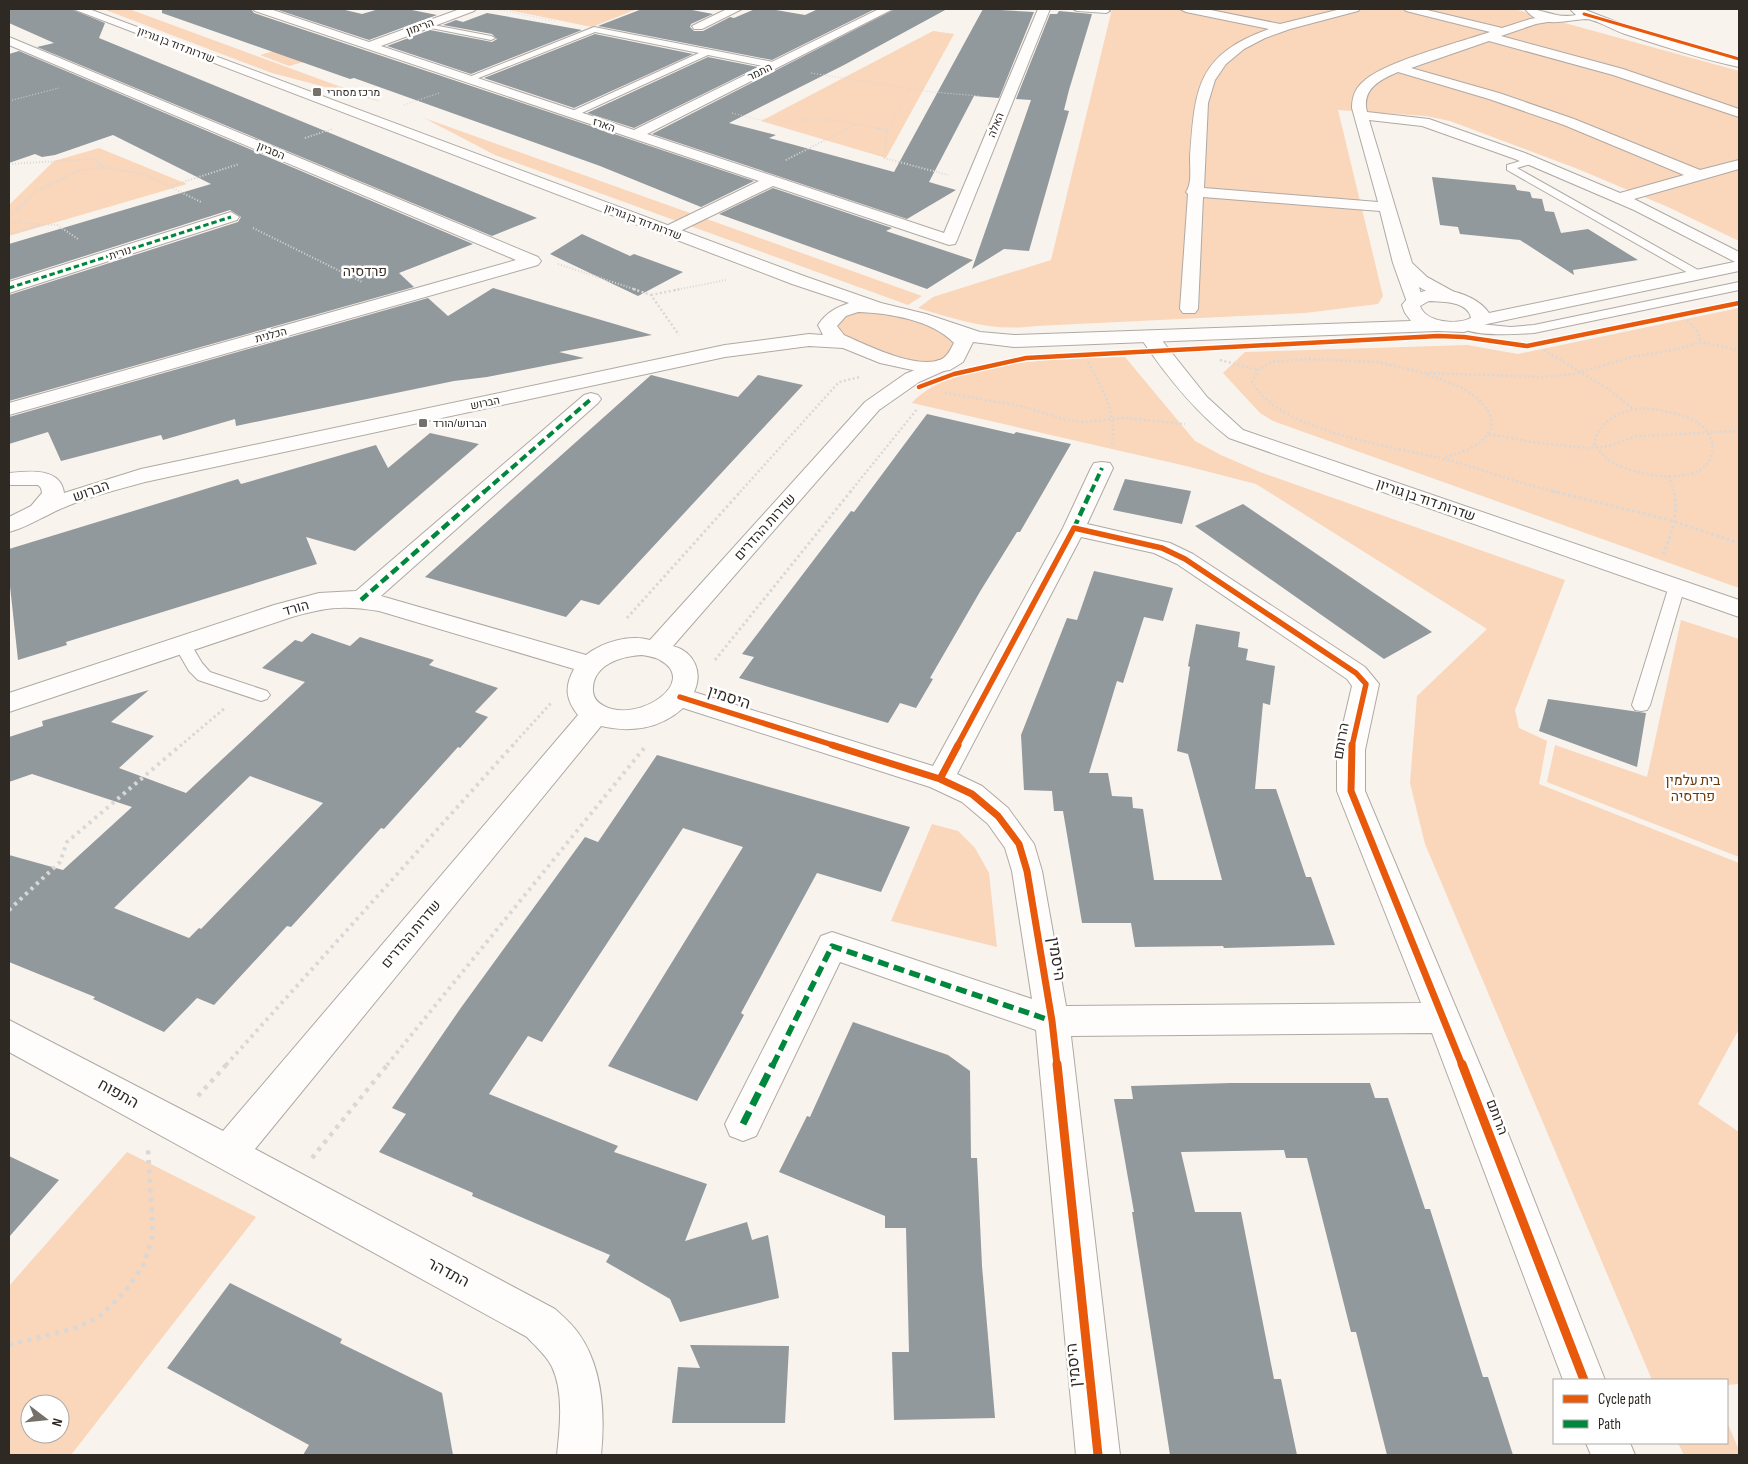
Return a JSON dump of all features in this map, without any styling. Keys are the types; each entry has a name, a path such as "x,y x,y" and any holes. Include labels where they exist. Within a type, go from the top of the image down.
{"street":[{"name":"שדרות דוד בן גוריון","path":"79,9 798,280 874,306"},
{"name":"הארז","path":"259,9 949,240"},
{"name":"הרימון","path":"369,46 470,9"},
{"path":"698,26 736,9"},
{"name":"התמר","path":"634,134 887,9"},
{"name":"האלה","path":"949,240 1044,9"},
{"path":"1186,9 1241,18 1284,29"},
{"path":"1189,309 1194,192 1201,103 1209,76 1220,62 1234,50 1252,40 1354,9"},
{"path":"1410,9 1503,32"},
{"path":"1560,19 1581,17 1582,11 1628,31"},
{"path":"1439,325 1415,315 1361,115 1358,101 1365,87 1380,75 1503,32 1532,12 1628,31 1739,63"},
{"path":"1489,37 1634,77 1739,113"},
{"name":"הסביון","path":"9,41 532,261"},
{"path":"1398,68 1554,116 1700,176"},
{"path":"1361,115 1424,122 1530,161 1619,198 1739,259"},
{"path":"1619,198 1739,164"},
{"path":"668,231 772,181"},
{"path":"1194,192 1386,207"},
{"name":"נורית","path":"9,288 231,217"},
{"name":"הכלנית","path":"9,409 532,261"},
{"path":"1402,263 1421,281 1477,309 1481,315 1475,323"},
{"path":"874,306 893,310 977,337 1014,341 1439,325 1475,323 1578,299 1739,266"},
{"name":"שדרות דוד בן גוריון","path":"798,280 820,296 829,322"},
{"path":"1324,328 1387,316 1429,296 1508,303 1578,299"},
{"name":"הברוש","path":"9,525 31,517 43,509 103,487 141,476 740,348 829,322 836,313 847,309 874,306"},
{"path":"829,322 830,332 837,338 888,364 913,367 939,366"},
{"path":"951,329 964,342 959,354"},
{"name":"שדרות דוד בן גוריון","path":"1149,337 1197,400 1219,422 1236,434 1652,577 1739,609"},
{"name":"הברוש","path":"740,348 809,340 848,343"},
{"name":"שדרות ההדרים","path":"872,406 912,378 950,361 959,354 1014,341"},
{"name":"שדרות ההדרים","path":"657,648 872,406 889,378 888,364"},
{"path":"361,600 591,399"},
{"path":"940,779 1074,528 1102,468"},
{"path":"9,472 41,478 53,485 55,492 43,509"},
{"name":"הברוש","path":"41,478 77,483 141,476"},
{"path":"9,479 41,478"},
{"name":"הרותם","path":"1074,528 1162,548 1185,559 1356,673 1366,684 1351,744 1348,768 1351,790 1478,1102 1584,1379"},
{"name":"הורד","path":"9,703 319,601 350,598 382,604 587,665"},
{"path":"627,647 657,648 681,662 686,673 686,686 682,697 656,715 623,721 595,714 585,706 579,696 580,681 587,665 612,651 627,647"},
{"name":"היסמין","path":"682,697 940,779 972,794 998,816 1019,844 1027,871 1052,1021 1098,1455"},
{"name":"שדרות ההדרים","path":"227,1154 595,714"},
{"path":"743,1124 832,946 1052,1021 1443,1018"},
{"name":"התפוח","path":"9,1035 227,1154"},
{"name":"התדהר","path":"227,1154 541,1323 566,1350 576,1380 582,1429 579,1455"}],"lane":[{"path":"1078,9 1106,11"},
{"path":"426,25 492,38"},
{"path":"468,79 594,29 774,65"},
{"path":"573,114 707,52"},
{"path":"1530,161 1518,163 1512,167 1512,170 1701,275"},
{"path":"1475,323 1511,331 1534,329 1739,286"},
{"path":"1641,705 1677,586"},
{"path":"183,645 195,667 204,676 254,693"}],"path":[{"path":"491,9 594,29"},
{"path":"774,65 842,79 910,89 1007,98"},
{"path":"9,101 96,78"},
{"path":"910,89 887,130 884,158 973,182"},
{"path":"694,104 760,120 835,120 887,130"},
{"path":"756,176 856,124"},
{"path":"170,186 275,153"},
{"path":"9,164 93,159 106,168"},
{"path":"9,222 57,225 106,257"},
{"path":"9,234 45,223"},
{"path":"532,261 564,265 651,295 772,270"},
{"path":"651,295 695,358"},
{"path":"1682,315 1691,313"},
{"path":"1511,331 1610,390 1633,409"},
{"path":"1424,373 1544,377 1581,372 1632,356 1678,349 1701,342 1739,350"},
{"path":"1534,345 1546,343"},
{"path":"1094,354 1084,355 1115,419 1115,433 1102,468"},
{"path":"1440,457 1462,455 1476,449 1489,438 1492,424 1486,409 1475,397 1458,387 1424,373 1378,362 1307,358 1272,362 1258,370 1252,382 1259,394 1276,409 1305,422 1346,436 1440,457 1506,480 1593,499 1675,522 1739,544"},
{"path":"626,620 839,382 888,364"},
{"path":"912,378 919,387 1006,402 1067,420 1084,422 1115,419 1195,425 1219,422"},
{"path":"682,697 933,390"},
{"path":"1633,409 1661,410 1677,413 1694,420 1708,433 1714,445 1710,459 1700,471 1669,476 1650,475 1622,467 1607,458 1594,443 1595,432 1608,420 1633,409"},
{"path":"1490,434 1564,446 1598,447 1636,436 1739,431"},
{"path":"1652,577 1672,535 1678,510 1674,488 1669,476"},
{"path":"9,1345 76,1328 99,1317 124,1293 144,1264 153,1234 146,1152 587,665"},
{"path":"9,910 60,862 67,842 254,693"},
{"path":"288,1187 646,745"}],"green space":[{"path":"103,9 129,9 382,102 272,73"},
{"path":"503,9 637,9 592,27"},
{"path":"1112,9 1514,9 1739,71 1739,241 1668,207 1578,169 1450,121 1426,116 1338,110 1383,296 1378,304 1305,313 1020,327 976,324 918,308 933,297 1051,260"},
{"path":"933,31 954,34 886,158 761,121"},
{"path":"320,38 350,49 289,66 260,55"},
{"path":"424,118 922,296 908,305 495,155"},
{"path":"99,148 187,184 9,236 9,205 54,161"},
{"path":"1739,308 1739,588 1273,421 1260,413 1223,373 1245,352 1467,345 1518,354"},
{"path":"861,311 884,314 922,324 934,329 953,342 948,353 940,359 930,362 893,355 852,339 840,329 838,325 844,316"},
{"path":"1125,357 1195,441 1221,455 1260,472 1565,580 1515,710 1519,728 1547,741 1539,784 1739,863 1739,1029 1698,1104 1739,1132 1739,1384 1728,1385 1728,1379 1652,1379 1425,844 1410,783 1417,696 1487,629 1256,484 912,403 930,388 954,377 982,369 1012,364"},
{"name":"בית עלמין פרדסיה","path":"1681,620 1739,639 1739,857 1547,782 1555,745 1647,777"},
{"path":"932,824 958,831 975,848 989,873 997,947 891,921"},
{"path":"127,1152 256,1217 71,1455 9,1455 9,1286"},
{"path":"1728,1424 1739,1450 1739,1455 1684,1455 1678,1444 1728,1444"}],"building":[{"path":"9,9 71,9 105,23 99,38 537,218 492,236 37,47 54,43 9,23"},
{"path":"162,9 251,9 254,13 754,181 701,207 600,166 354,78 350,79 162,13"},
{"path":"275,9 341,9 362,14 379,9 407,9 437,15 369,40"},
{"path":"642,9 687,9 713,14 691,24 690,27 694,31 703,31 730,17 734,18 755,9 770,9 805,15 818,9 875,9 772,60 598,26"},
{"path":"895,9 947,9 844,65 729,123 776,135 769,138 894,172 983,9 1034,12 999,98 974,96 929,182 956,190 907,219 652,134"},
{"path":"1059,11 1092,14 1069,90 1064,110 1069,111 1029,251 1004,249 972,269 1031,100 1016,99 1050,14 1057,14"},
{"path":"487,13 582,30 471,74 387,46 430,30 492,42 497,39 492,34 443,25 456,20 463,22"},
{"path":"595,34 693,54 574,108 484,78"},
{"path":"19,51 473,244 399,273 414,287 9,401 9,295 238,222 241,217 230,210 9,280 9,244 211,184 113,135 55,155 42,157 35,154 9,163 9,54"},
{"path":"708,57 758,67 634,128 587,113"},
{"path":"1432,177 1515,185 1517,190 1530,192 1532,198 1542,199 1545,211 1554,212 1561,233 1588,229 1638,260 1573,270 1574,275 1520,240 1460,234 1458,227 1440,225"},
{"path":"773,188 892,228 886,231 973,260 927,289 719,214"},
{"path":"582,234 630,256 634,254 683,272 638,296 550,254"},
{"path":"493,288 652,335 559,352 584,358 487,377 454,381 236,426 235,419 163,440 161,435 61,461 48,432 9,444 9,417 428,298 448,316"},
{"path":"651,375 738,397 758,375 803,385 599,605 581,600 566,617 425,577"},
{"path":"927,414 1014,434 1016,432 1071,444 1020,532 1017,532 981,590 930,678 933,679 916,708 900,703 888,723 739,678 754,657 742,654 851,511 854,512"},
{"path":"430,433 479,444 355,551 306,537 317,564 66,642 67,645 18,660 9,577 9,549 238,479 241,484 376,445 388,468"},
{"path":"1125,479 1191,491 1182,524 1113,510"},
{"path":"1243,504 1432,632 1384,659 1195,526"},
{"path":"1094,571 1173,588 1163,621 1144,617 1123,683 1117,681 1089,773 1108,773 1112,796 1132,797 1133,808 1143,809 1154,880 1222,880 1188,754 1177,751 1190,667 1188,666 1196,624 1240,632 1238,647 1248,649 1246,660 1275,666 1270,705 1263,703 1255,789 1276,789 1306,877 1311,877 1335,945 1224,948 1223,946 1135,947 1131,923 1082,923 1063,811 1054,811 1052,791 1024,790 1021,735 1067,618 1077,620"},
{"path":"312,633 350,646 360,637 434,660 429,665 498,688 475,712 488,717 460,748 458,747 384,829 381,828 291,927 287,926 214,1005 197,998 164,1032 93,999 95,997 9,962 9,855 63,870 132,807 32,774 9,782 9,737 43,726 42,721 149,690 111,722 154,736 119,768 186,793 305,682 262,668 295,640 302,642","holes":["250,776 323,803 201,929 199,928 189,938 114,908"]},
{"path":"1548,699 1646,713 1637,767 1539,731"},
{"path":"657,755 910,827 881,892 817,873 741,1013 744,1015 697,1101 608,1066 743,847 683,828 542,1042 528,1036 489,1094 618,1146 614,1152 707,1184 685,1241 747,1222 752,1240 768,1235 779,1298 680,1322 670,1299 606,1262 610,1255 472,1196 473,1193 379,1152 406,1114 392,1108 460,1009 585,837 598,842"},
{"path":"853,1022 948,1055 970,1071 971,1158 977,1158 982,1266 995,1418 894,1420 892,1352 909,1352 906,1228 885,1228 885,1216 779,1172 807,1116 810,1117"},
{"path":"1231,1083 1370,1083 1375,1098 1388,1098 1425,1209 1430,1209 1483,1377 1488,1377 1513,1455 1387,1455 1356,1332 1351,1332 1307,1158 1286,1158 1284,1150 1181,1152 1195,1212 1241,1212 1274,1379 1281,1379 1297,1455 1170,1455 1132,1212 1134,1212 1114,1099 1133,1099 1131,1086"},
{"path":"9,1156 59,1180 9,1237"},
{"path":"230,1283 342,1339 340,1343 442,1393 453,1455 303,1455 309,1445 167,1368"},
{"path":"690,1345 789,1346 785,1423 672,1423 678,1367 700,1368"}],"marked path":[{"path":"9,288 231,217"},
{"path":"361,600 591,399"},
{"path":"1074,528 1102,468"},
{"path":"743,1124 832,946 1052,1021"}],"cycle path":[{"path":"1584,14 1739,59"},
{"path":"919,387 954,374 1026,358 1438,336 1464,337 1527,346 1739,303"},
{"path":"940,779 1074,528 1162,548 1185,559 1356,673 1366,684 1351,750 1351,791 1478,1103 1584,1379"},
{"path":"680,697 940,779 972,794 998,816 1019,844 1027,871 1052,1021 1098,1455"}],"place":[{"name":"מרכז מסחרי","path":"317,92"},
{"name":"הברוש/הורד","path":"423,423"}],"district":[{"name":"פרדסיה","path":"365,271"}]}
